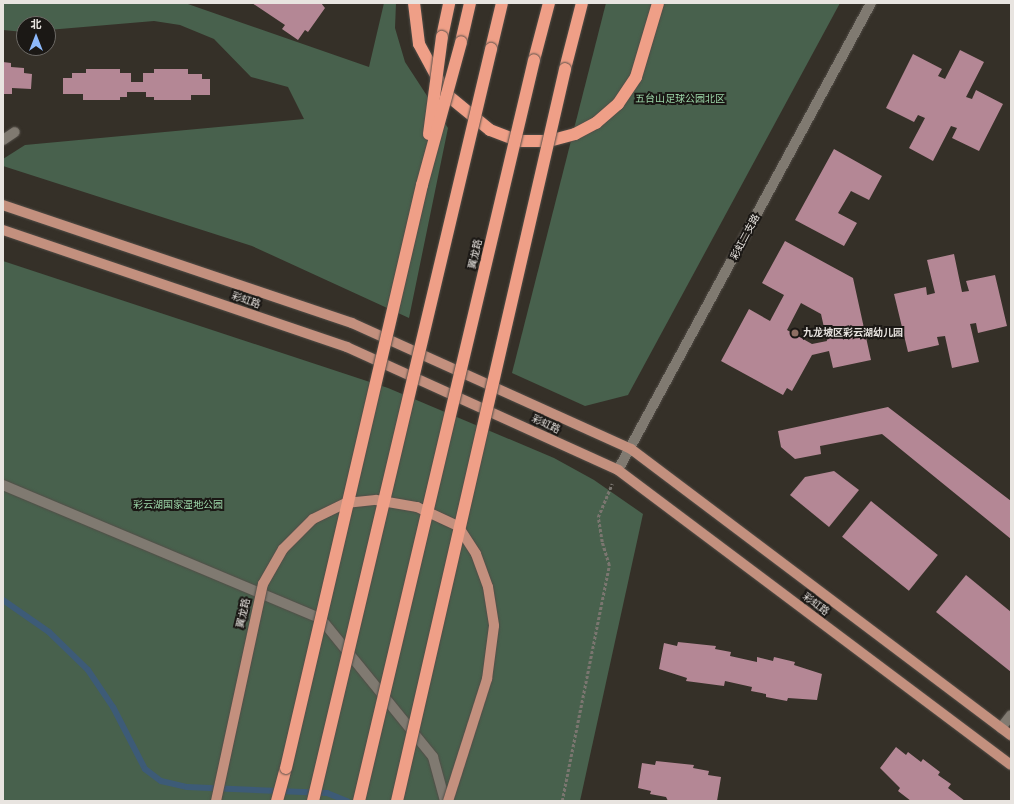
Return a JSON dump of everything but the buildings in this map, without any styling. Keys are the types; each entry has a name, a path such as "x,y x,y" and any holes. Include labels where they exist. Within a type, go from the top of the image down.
{"highway":[{"path":"414,3 419,44 446,94 490,130 518,141 549,141 575,134 596,123 618,104 636,78 658,3"},
{"path":"422,185 442,36 450,3"},
{"path":"277,801 422,185 461,42 470,3"},
{"path":"313,801 502,3"},
{"name":"翼龙路","path":"359,801 534,60 549,3"},
{"path":"397,801 565,69 582,3"},
{"path":"310,801 318,778"}],"main road":[{"name":"彩虹路","path":"3,205 352,323 631,449 1011,735"},
{"name":"彩虹路","path":"3,230 347,347 618,470 1011,765"},
{"name":"翼龙路","path":"216,801 263,584 283,549 313,519 346,503 376,500 417,507 458,526 476,554 488,587 494,626 487,679 448,801"}],"street":[{"name":"彩虹二支路","path":"618,470 631,449 871,3"},
{"path":"3,140 15,132"},
{"path":"3,485 321,618 433,757 445,801"},
{"path":"1001,728 1011,715"}],"path":[{"path":"562,801 609,565 602,542 598,517 618,470"}],"green space":[{"path":"3,3 185,3 369,67 384,3 396,3 395,28 405,62 448,128 409,318 252,246 3,166 3,159 25,145 304,119 288,87 251,77 214,39 180,25 154,21 56,29 56,16 16,16 16,31 3,30"},
{"name":"五台山足球公园北区","path":"606,3 840,3 628,395 585,406 512,373"},
{"name":"彩云湖国家湿地公园","path":"3,261 388,388 554,458 594,480 643,514 580,801 3,801"}],"waterway":[{"path":"3,600 49,632 88,670 113,707 145,769 161,781 187,787 327,793 347,801"}],"place":[{"name":"九龙坡区彩云湖幼儿园","path":"795,333"}]}
